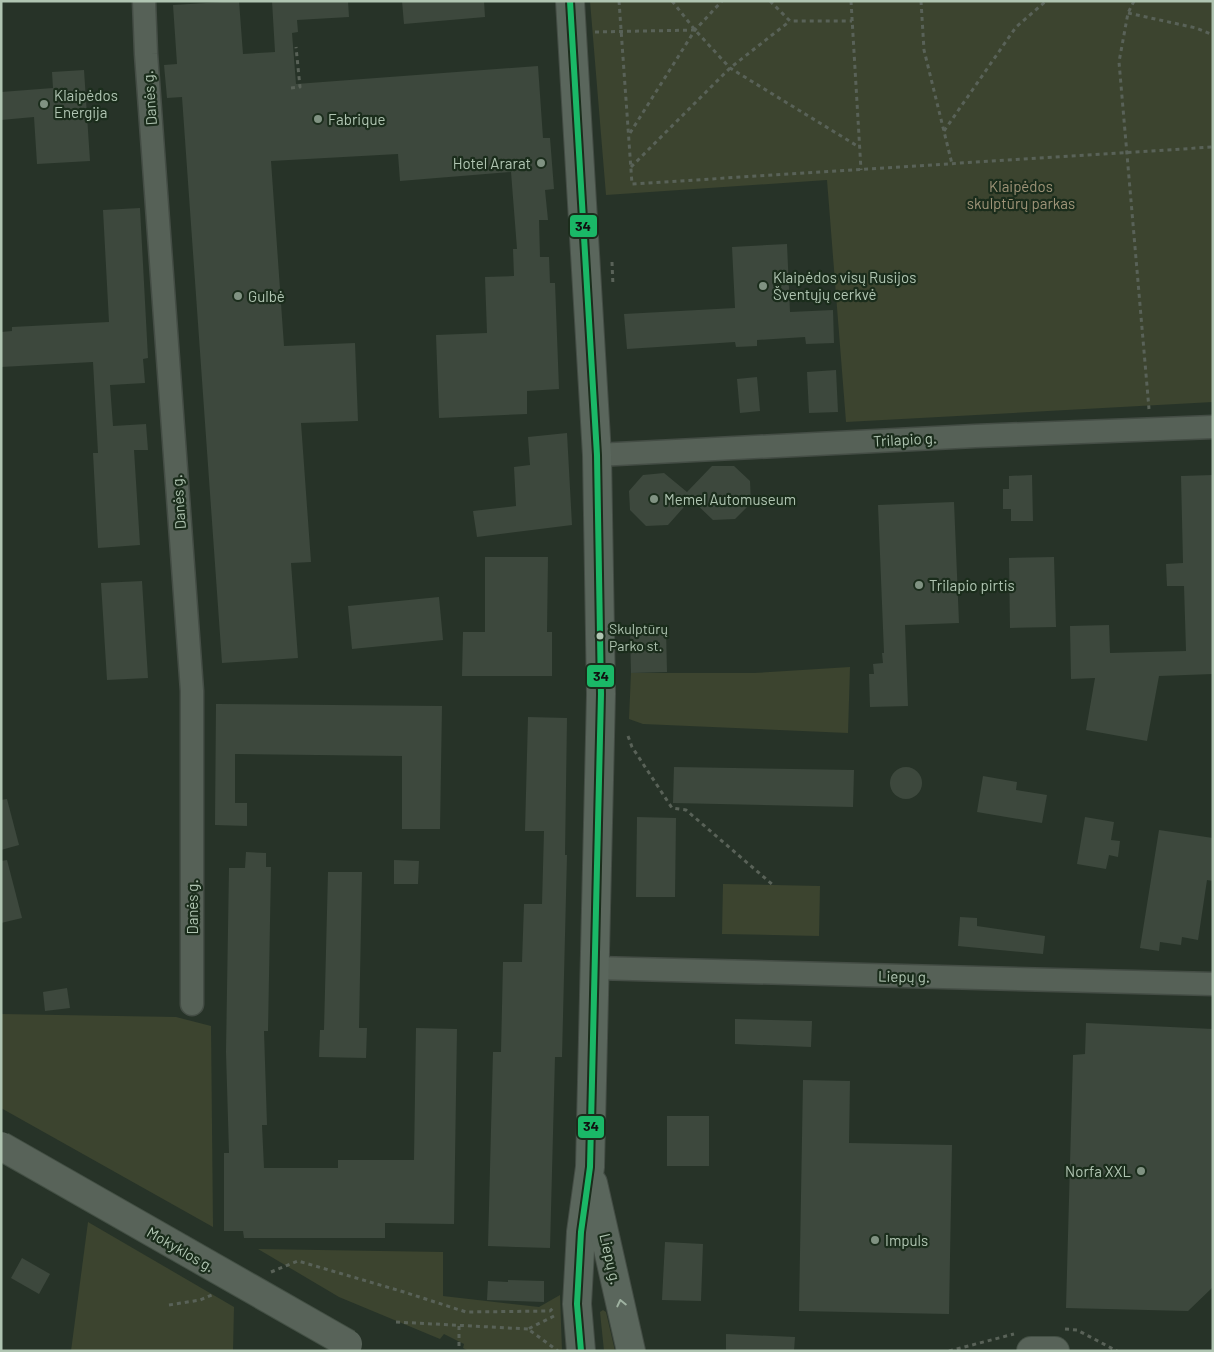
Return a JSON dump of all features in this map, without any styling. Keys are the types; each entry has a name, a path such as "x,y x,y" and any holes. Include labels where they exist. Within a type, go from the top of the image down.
{"main road":[{"name":"Liepų g.","path":"570,1 597,455 602,736 590,1167 581,1232 578,1295 581,1351"},
{"name":"Mokyklos g.","path":"1,1146 355,1348"},
{"name":"Liepų g.","path":"590,1167 631,1351"},
{"path":"1031,1351 1055,1351"}],"street":[{"name":"Danės g.","path":"144,1 146,54 192,691 192,1004"},
{"name":"Trilapio g.","path":"597,455 840,442 1213,427"},
{"name":"Liepų g.","path":"595,968 1213,984"}],"path":[{"path":"620,1 632,184 1213,148"},
{"path":"672,1 694,30 730,68 858,147"},
{"path":"629,135 694,30 722,1"},
{"path":"770,1 790,21"},
{"path":"851,1 858,147 861,170"},
{"path":"921,1 924,50 952,164"},
{"path":"944,131 1016,28 1046,1"},
{"path":"1134,1 1128,13 1119,62 1151,429"},
{"path":"1128,13 1196,28 1213,35"},
{"path":"631,167 730,68 790,21 852,22"},
{"path":"572,34 622,30 694,30"},
{"path":"291,88 300,87 296,47"},
{"path":"628,736 632,747 672,808 686,810 773,885"},
{"path":"262,1275 298,1261 466,1312 550,1311 578,1295"},
{"path":"169,1306 200,1300 218,1293"},
{"path":"528,1329 578,1295"},
{"path":"396,1322 528,1329 558,1351"},
{"path":"459,1326 459,1351"}],"green space":[{"name":"Klaipėdos skulptūrų parkas","path":"590,1 1213,1 1213,402 846,422 827,180 606,195"},
{"path":"850,667 848,733 643,724 629,719 631,673 754,673"},
{"path":"723,884 820,886 819,936 722,934"},
{"path":"1,1014 176,1017 211,1026 213,1227 1,1108"},
{"path":"88,1222 234,1307 233,1351 71,1351"},
{"path":"258,1249 443,1252 443,1296 539,1307 560,1295 562,1351 469,1351 463,1348 464,1344 444,1334 440,1339 339,1297"},
{"path":"603,1310 606,1312 615,1351 604,1351 600,1312"}],"building":[{"path":"239,1 243,54 275,52 272,1 348,1 349,17 297,20 298,32 292,33 296,84 538,66 543,138 550,138 554,189 545,190 548,220 539,220 540,257 549,257 550,283 555,283 559,389 527,391 527,414 439,418 436,335 487,333 485,277 514,276 513,249 517,249 511,172 400,181 398,154 271,161 284,346 355,343 358,421 301,423 311,562 291,563 298,658 222,663 182,97 167,98 164,65 177,64 173,5"},
{"path":"402,1 484,1 485,17 404,24"},
{"name":"Klaipėdos Energija","path":"84,70 90,161 37,164 34,117 1,120 1,92 53,88 52,72"},
{"path":"140,208 148,358 143,359 145,383 110,385 113,426 146,424 148,450 134,450 140,545 98,548 93,453 98,453 93,362 1,367 1,332 12,331 12,327 109,322 103,210"},
{"path":"787,244 790,312 833,310 834,343 806,344 805,337 757,340 757,346 736,347 735,342 627,349 624,314 735,308 732,247"},
{"path":"836,370 838,412 809,413 807,372"},
{"path":"757,377 760,411 740,413 737,379"},
{"path":"567,433 572,525 477,537 473,511 516,506 514,467 530,465 528,437"},
{"path":"712,466 734,466 750,481 751,503 735,519 713,520 691,499 668,525 646,526 630,510 629,491 643,475 664,473 687,492"},
{"path":"1032,475 1033,521 1011,521 1011,509 1003,509 1003,489 1009,489 1009,476"},
{"path":"1213,475 1213,674 1159,676 1147,741 1086,730 1095,678 1071,679 1070,626 1109,625 1110,653 1186,651 1184,586 1167,586 1166,564 1183,563 1181,476"},
{"name":"Trilapio pirtis","path":"954,502 959,623 905,625 908,706 870,707 869,674 874,674 873,664 883,663 882,653 884,653 878,505"},
{"path":"485,557 548,557 547,632 552,632 552,676 462,676 463,632 485,632"},
{"path":"1054,557 1056,627 1010,628 1009,558"},
{"path":"142,581 148,678 107,680 101,583"},
{"path":"439,597 443,640 352,649 348,606"},
{"path":"666,629 667,672 631,673 630,630"},
{"path":"216,704 442,706 440,829 402,829 402,756 235,754 235,803 247,803 247,826 215,825"},
{"path":"528,717 567,718 565,855 567,855 562,1057 555,1057 550,1248 488,1246 493,1052 501,1052 503,962 522,962 524,904 542,904 544,831 525,831"},
{"path":"674,767 854,770 853,807 673,803"},
{"path":"906,767 912,768 917,772 921,777 921,789 917,794 912,798 906,799 900,798 895,794 891,789 890,783 891,777 895,772 900,768"},
{"path":"983,776 1017,782 1016,790 1047,795 1042,823 977,812"},
{"path":"7,799 19,845 1,850 1,800"},
{"path":"637,817 676,818 675,897 636,897"},
{"path":"1085,817 1114,822 1111,840 1120,841 1118,857 1109,855 1106,869 1077,864"},
{"path":"1159,830 1213,838 1213,881 1207,880 1198,940 1182,937 1181,945 1160,942 1159,951 1140,948"},
{"path":"246,852 266,853 266,867 271,867 268,1031 264,1031 267,1125 262,1125 264,1168 338,1168 338,1160 414,1160 416,1028 457,1029 454,1224 385,1223 385,1238 244,1238 243,1231 224,1231 224,1153 229,1153 226,1052 229,868 245,868"},
{"path":"7,860 22,918 1,923 1,861"},
{"path":"394,860 419,861 418,884 394,884"},
{"path":"328,872 362,872 359,1028 367,1028 366,1058 319,1057 320,1030 324,1030"},
{"path":"960,917 977,918 977,926 1045,936 1043,954 958,946"},
{"path":"67,988 70,1008 45,1011 43,992"},
{"path":"735,1019 812,1021 811,1047 735,1044"},
{"name":"Norfa XXL","path":"1086,1023 1213,1029 1213,1287 1188,1311 1066,1308 1073,1055 1085,1054"},
{"name":"Impuls","path":"803,1080 850,1081 849,1143 952,1145 949,1314 799,1311"},
{"path":"667,1116 709,1116 709,1166 667,1166"},
{"path":"665,1242 703,1244 701,1301 662,1300"},
{"path":"22,1258 50,1274 39,1294 11,1278"},
{"path":"508,1280 544,1281 544,1302 487,1300 488,1281 508,1282"},
{"path":"726,1334 795,1337 794,1351 726,1351"}],"transit line":[{"name":"34","path":"570,1 597,455 601,694 590,1167 581,1232 577,1304 581,1351"}],"place":[{"name":"Klaipėdos Energija","path":"44,104"},
{"name":"Fabrique","path":"318,119"},
{"name":"Hotel Ararat","path":"541,163"},
{"name":"Klaipėdos visų Rusijos Šventųjų cerkvė","path":"763,286"},
{"name":"Gulbė","path":"238,296"},
{"name":"Memel Automuseum","path":"654,499"},
{"name":"Trilapio pirtis","path":"919,585"},
{"name":"Skulptūrų Parko st.","path":"600,636"},
{"name":"Norfa XXL","path":"1141,1171"},
{"name":"Impuls","path":"875,1240"}]}
